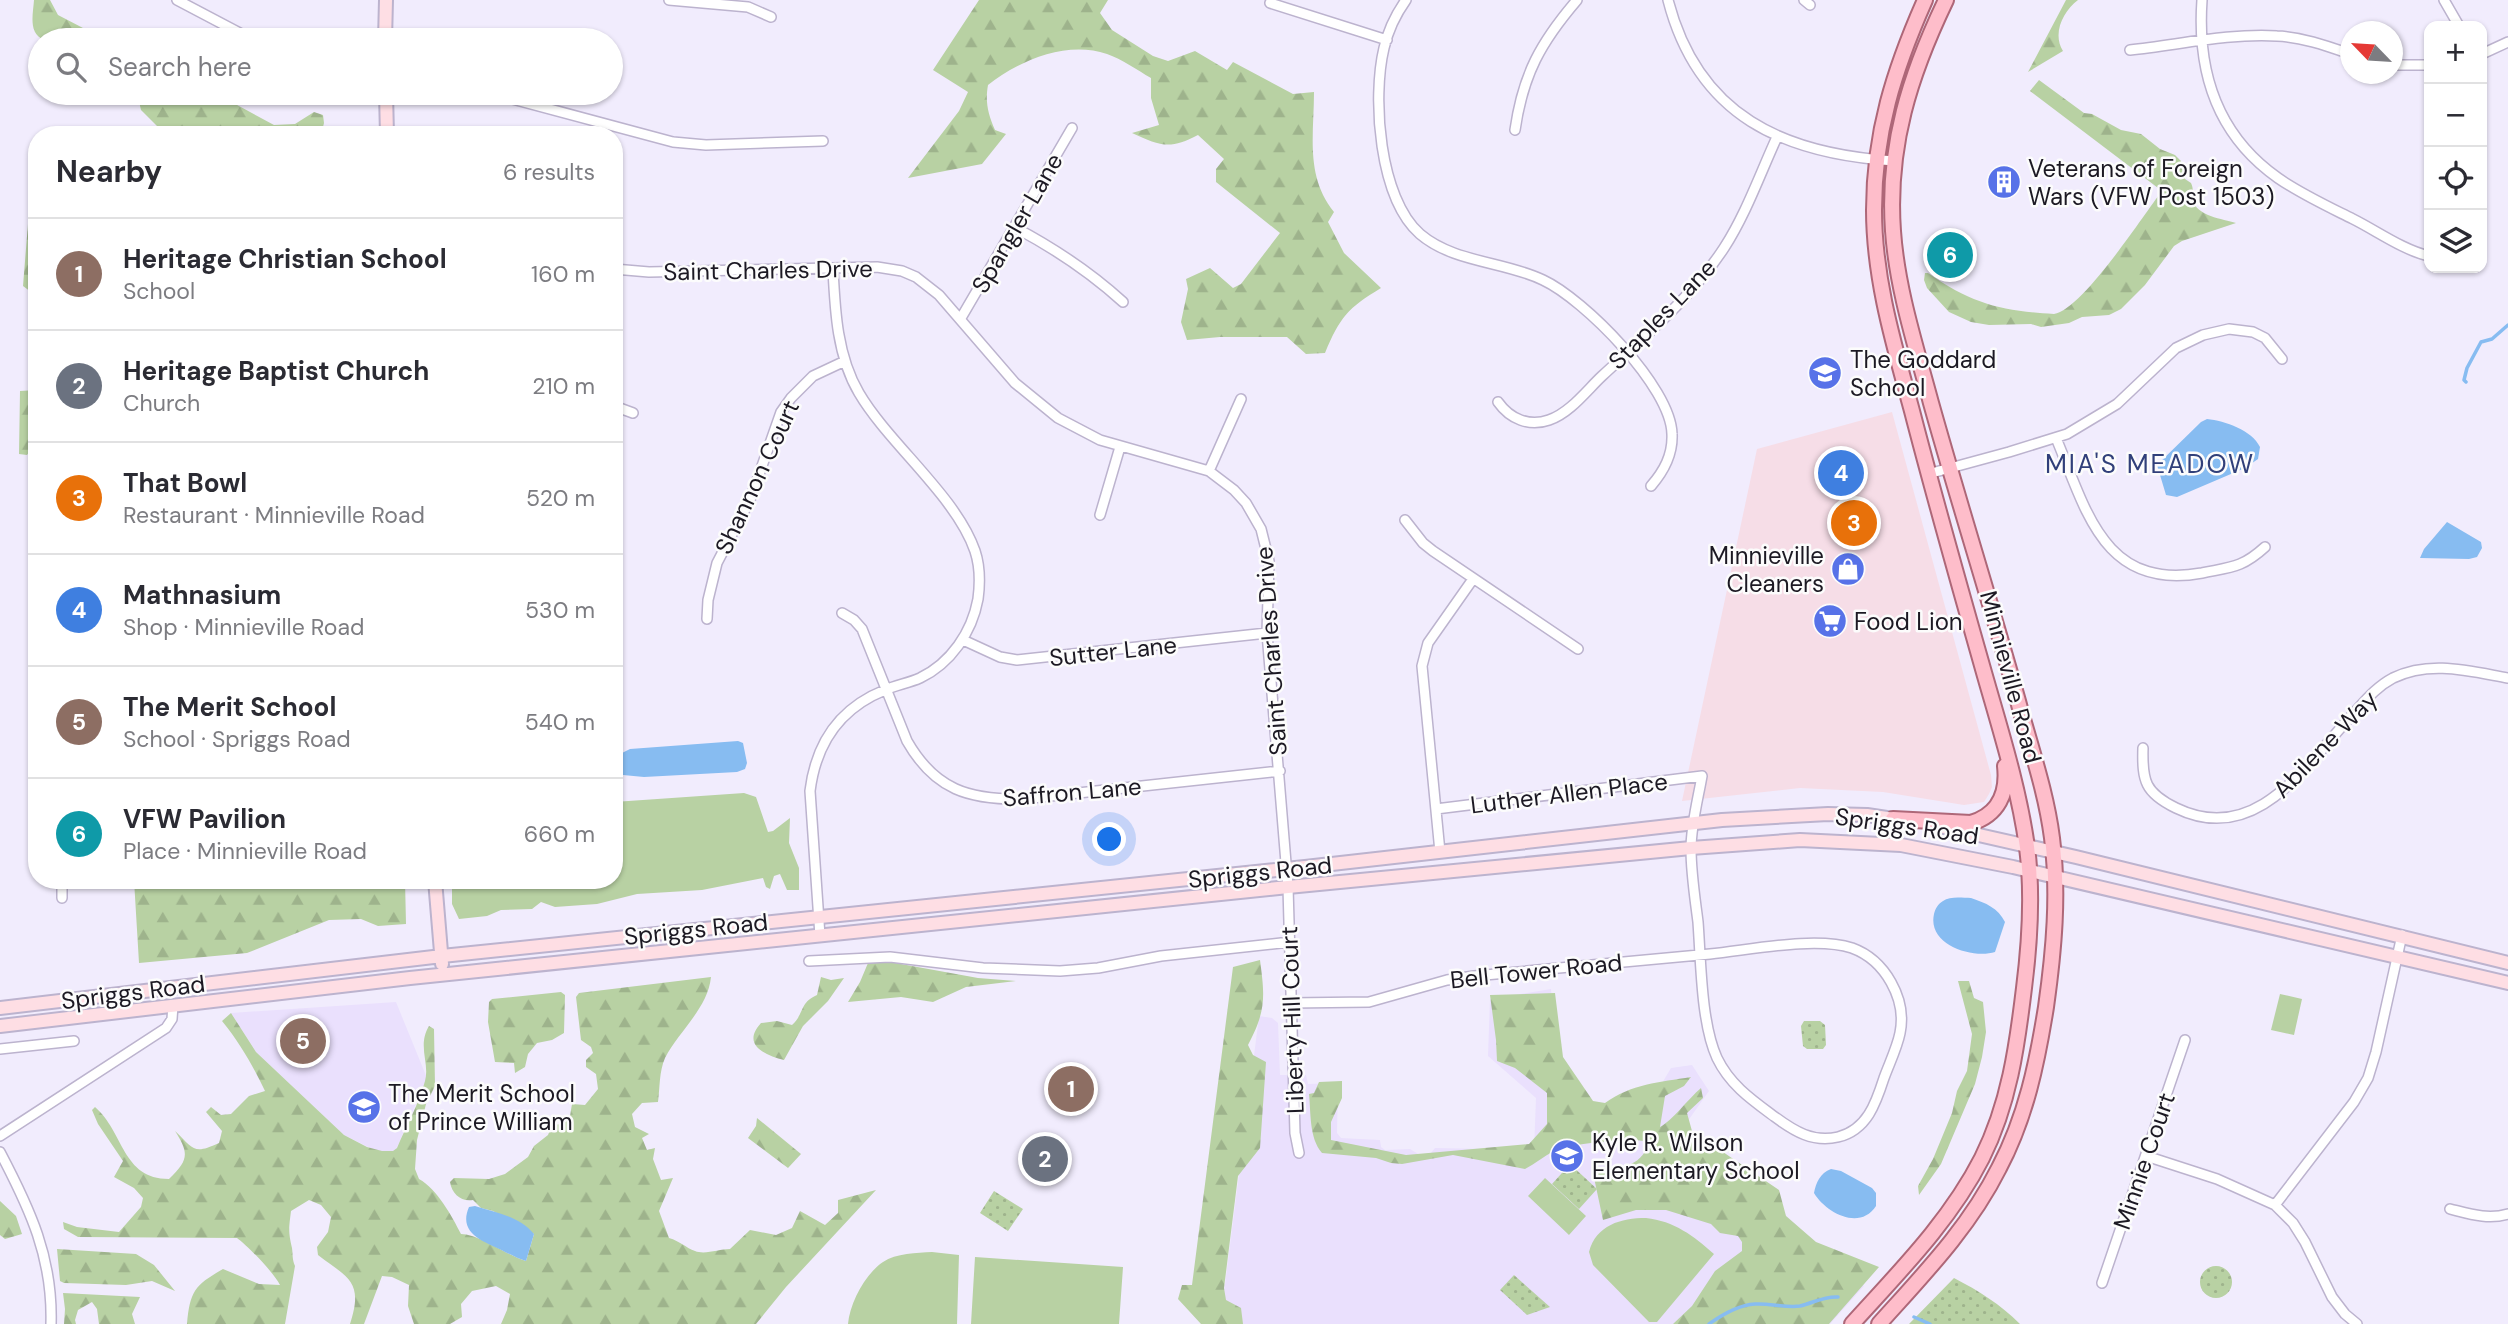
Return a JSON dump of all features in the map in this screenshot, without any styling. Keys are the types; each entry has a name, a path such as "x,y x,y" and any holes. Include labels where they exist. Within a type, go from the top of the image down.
{"main road":[{"path":"385,28 386,0"},
{"name":"Minnieville Road","path":"1852,1324 1942,1222 1975,1172 1991,1139 2008,1089 2020,1026 2030,925 2029,871 2021,812 1997,716 1928,474 1888,322 1879,274 1874,209 1877,160 1888,93 1925,0"},
{"name":"Minnieville Road","path":"1879,1324 1943,1252 1973,1213 1999,1169 2018,1128 2034,1075 2050,979 2055,929 2055,877 2045,801 1982,570 1949,468 1897,267 1893,230 1895,161 1908,89 1919,57 1946,0"},
{"path":"386,105 387,126"},
{"path":"1893,819 1971,823 1989,816 2001,800 2006,773 1997,716"},
{"name":"Spriggs Road","path":"0,1008 442,956 1287,869 1695,823 1810,814 1867,815 1944,827 2402,935 2508,963"},
{"name":"Spriggs Road","path":"0,1026 173,1005 1288,887 1769,841 1901,845 2029,871 2508,983"},
{"path":"436,889 443,976"}],"street":[{"path":"177,0 230,28"},
{"path":"669,0 748,7 771,17"},
{"path":"1406,0 1387,40 1381,65 1380,116 1394,192 1409,222 1418,232 1444,249 1519,270 1545,281 1576,303 1627,352 1655,387 1671,421 1669,459 1651,486"},
{"path":"1515,130 1519,104 1532,63 1555,26 1577,0"},
{"path":"1668,0 1684,48 1705,81 1734,109 1777,137 1825,152 1895,161"},
{"path":"2202,0 2202,42 2206,74 2214,99 2238,140 2264,168 2295,189 2424,254"},
{"path":"2444,0 2456,21"},
{"path":"1270,3 1387,40"},
{"path":"2130,50 2276,36 2322,44 2340,50"},
{"path":"2487,52 2508,42"},
{"path":"2403,65 2424,65"},
{"path":"535,105 613,126"},
{"name":"Spangler Lane","path":"961,318 1072,128"},
{"path":"623,129 673,142 706,145 823,141"},
{"name":"Staples Lane","path":"1498,402 1505,411 1519,420 1529,422 1552,419 1567,409 1688,294 1723,250 1733,234 1777,137"},
{"path":"1014,227 1057,251 1107,287 1123,303"},
{"name":"Saint Charles Drive","path":"623,270 649,272 877,267 902,271 927,284 961,318 996,362 1036,402 1078,430 1120,447 1209,471 1234,490 1246,503 1261,529 1269,561 1267,633 1288,887"},
{"path":"820,936 810,803 812,774 822,744 841,718 869,697 934,670 963,640 974,615 979,580 975,551 956,517 859,393 845,361 839,335 833,269"},
{"path":"1928,474 2056,438 2103,414 2176,348 2203,335 2229,329 2253,332 2265,338 2281,359"},
{"name":"Shannon Court","path":"707,619 710,590 717,564 750,500 781,412 800,387 813,376 845,361"},
{"path":"1209,471 1241,399"},
{"path":"623,410 632,413"},
{"path":"2056,438 2096,531 2110,549 2131,564 2162,575 2184,576 2242,565 2265,547"},
{"path":"1100,514 1120,447"},
{"path":"1405,520 1423,542 1578,649"},
{"path":"1440,852 1423,681 1424,654 1434,632 1473,579"},
{"name":"Saffron Lane","path":"842,613 862,629 907,741 925,768 948,786 976,797 1023,799 1280,771"},
{"name":"Sutter Lane","path":"963,640 981,650 1017,660 1267,633"},
{"name":"Abilene Way","path":"2143,748 2144,780 2161,799 2186,813 2201,816 2241,815 2256,810 2279,794 2367,699 2391,679 2414,670 2436,667 2508,678"},
{"name":"Luther Allen Place","path":"1436,809 1702,776 1695,823"},
{"path":"1695,823 1691,848 1700,955 1711,1044 1718,1060 1737,1088 1788,1127 1807,1136 1819,1139 1839,1137 1864,1121 1875,1104 1900,1028 1901,1009 1898,998 1882,970 1853,949 1819,943 1700,955"},
{"name":"Liberty Hill Court","path":"1288,887 1295,1133 1299,1153"},
{"path":"62,889 62,898"},
{"path":"2275,1205 2354,1102 2368,1078 2402,935"},
{"path":"810,961 890,957 983,968 1033,972 1063,971 1098,968 1161,956 1290,943"},
{"name":"Bell Tower Road","path":"1291,1003 1369,1002 1456,978 1700,955"},
{"path":"0,1136 166,1028 172,1020 173,1005"},
{"name":"Minnie Court","path":"2102,1283 2185,1040"},
{"path":"0,1049 74,1041"},
{"path":"0,1152 33,1218 43,1245 51,1289 51,1324"},
{"path":"2146,1156 2217,1179 2275,1205 2293,1223 2305,1242 2332,1297 2357,1324"},
{"path":"2450,1209 2478,1216 2508,1214"}],"shaded area":[{"path":"1892,412 1991,775 1992,787 1989,794 1984,802 1964,805 1883,792 1800,788 1682,801 1757,449"},
{"name":"Kyle R. Wilson Elementary School","path":"1551,989 1557,1062 1595,1110 1649,1105 1671,1068 1692,1065 1709,1091 1685,1125 1686,1140 1775,1205 1864,1286 1830,1324 1220,1324 1259,1016 1272,1018 1278,1023 1280,1075 1306,1075 1308,1084 1338,1083 1337,1133 1341,1138 1380,1140 1381,1147 1385,1150 1410,1149 1420,1155 1430,1154 1435,1148 1534,1150 1536,1098 1488,1056 1490,999"},
{"name":"The Merit School of Prince William","path":"396,1002 427,1078 392,1159 344,1135 256,1052 231,1013"}],"green space":[{"path":"34,0 50,0 58,15 83,28 34,28"},
{"path":"979,0 1108,0 1100,13 1112,30 1153,56 1168,61 1195,51 1227,70 1233,62 1293,94 1314,92 1313,155 1319,184 1334,212 1328,222 1344,253 1381,288 1346,314 1325,353 1306,354 1287,337 1187,340 1181,322 1188,289 1186,279 1210,268 1233,288 1241,284 1280,233 1216,182 1216,169 1224,159 1198,135 1180,143 1165,144 1132,133 1159,125 1151,98 1151,78 1118,59 1092,50 1076,49 1044,55 1014,68 988,85 987,102 995,130 1006,134 982,164 908,178 959,111 968,92 933,70"},
{"path":"2066,0 2078,0 2061,23 2059,37 2063,51 2028,72"},
{"path":"2039,80 2084,113 2092,114 2121,130 2141,134 2160,149 2175,155 2181,161 2185,179 2192,185 2193,200 2199,210 2236,223 2174,246 2145,285 2121,309 2109,315 2082,317 2069,323 2041,327 2031,324 1989,325 1971,322 1949,312 1927,288 1925,273 1973,299 1988,304 2019,311 2054,314 2066,309 2095,280 2162,191 2030,91"},
{"path":"140,105 237,105 274,125 295,124 314,112 323,115 324,123 323,126 157,126 141,110"},
{"path":"28,224 28,290 23,286"},
{"path":"20,391 28,391 27,455 19,454"},
{"path":"744,793 756,797 768,832 790,818 789,843 799,868 799,890 787,890 780,874 774,876 770,889 766,887 763,878 702,890 637,894 597,904 555,907 541,902 532,909 501,910 487,916 459,919 452,904 452,889 623,889 623,801"},
{"path":"135,889 405,889 406,924 378,926 361,919 329,920 247,953 139,963"},
{"path":"1260,960 1263,1004 1248,1045 1253,1055 1266,1062 1260,1148 1238,1176 1224,1288 1226,1300 1241,1308 1243,1324 1201,1324 1178,1299 1182,1285 1192,1285 1233,967"},
{"path":"890,962 978,978 1016,981 966,987 933,1002 901,997 848,1002 868,963"},
{"path":"711,977 705,999 665,1058 658,1102 642,1103 632,1114 635,1127 649,1134 642,1138 647,1150 655,1148 653,1159 661,1180 673,1178 659,1211 669,1238 699,1252 730,1249 750,1230 776,1235 792,1228 800,1211 825,1225 838,1213 838,1200 876,1190 786,1287 756,1324 501,1324 510,1294 496,1286 472,1291 461,1304 462,1317 450,1324 414,1324 408,1306 409,1285 392,1277 382,1276 364,1324 350,1324 354,1310 354,1289 345,1276 318,1255 317,1247 328,1232 331,1217 321,1205 309,1200 291,1211 289,1233 295,1266 285,1324 187,1324 192,1296 200,1285 223,1269 259,1284 280,1285 260,1260 237,1238 78,1237 64,1229 63,1222 77,1227 119,1232 141,1207 143,1198 134,1188 114,1177 123,1161 98,1124 92,1110 95,1107 105,1117 133,1163 154,1177 169,1179 180,1167 185,1156 183,1145 175,1131 194,1148 204,1149 219,1143 222,1131 206,1112 211,1107 221,1115 231,1114 249,1096 265,1091 246,1055 222,1021 231,1013 256,1052 344,1135 367,1147 382,1151 393,1151 397,1148 419,1098 426,1074 424,1040 429,1026 434,1029 435,1086 426,1104 417,1140 415,1169 419,1179 438,1196 461,1234 476,1237 526,1261 534,1234 493,1211 481,1208 473,1200 461,1198 455,1193 450,1182 454,1178 489,1179 505,1174 528,1157 534,1146 548,1135 552,1125 562,1124 570,1116 572,1104 585,1105 598,1089 596,1074 586,1067 586,1060 593,1053 591,1047 581,1040 576,997 579,993"},
{"path":"821,977 831,980 844,978 828,1001 803,1026 784,1060 758,1048 753,1037 761,1023 777,1021 792,1025 807,1001 817,995"},
{"path":"1958,981 1969,981 1974,998 1983,1002 1986,1032 1982,1057 1975,1084 1941,1164 1919,1195 1918,1186 1933,1159 1952,1113 1957,1091 1967,1071 1972,1034"},
{"path":"561,992 565,995 564,1033 552,1040 537,1043 528,1054 525,1067 515,1073 514,1063 495,1062 488,1022 489,1002 492,999"},
{"path":"1555,993 1563,1057 1593,1101 1605,1103 1635,1088 1691,1077 1684,1086 1665,1096 1660,1127 1701,1088 1703,1098 1687,1113 1692,1131 1779,1190 1786,1216 1816,1242 1879,1267 1829,1324 1673,1324 1692,1306 1715,1271 1742,1251 1742,1242 1738,1236 1720,1233 1711,1224 1666,1210 1636,1210 1603,1220 1593,1173 1634,1163 1649,1142 1616,1141 1573,1146 1554,1151 1525,1169 1453,1155 1402,1164 1376,1158 1322,1153 1311,1125 1309,1094 1314,1093 1319,1082 1342,1081 1342,1098 1331,1122 1331,1140 1406,1155 1529,1144 1547,1124 1547,1093 1515,1068 1497,1061 1490,995"},
{"path":"2280,994 2302,999 2294,1035 2271,1030"},
{"path":"1804,1021 1820,1021 1825,1025 1826,1045 1823,1049 1807,1049 1803,1046 1801,1026"},
{"path":"757,1118 801,1154 788,1168 748,1138 756,1126"},
{"path":"1570,1164 1597,1189 1579,1209 1552,1184"},
{"path":"1545,1178 1586,1216 1569,1235 1528,1196"},
{"path":"994,1191 1023,1209 1008,1231 980,1213"},
{"path":"0,1201 16,1216 22,1234 5,1239 0,1235"},
{"path":"1646,1218 1666,1222 1683,1230 1714,1254 1657,1322 1649,1322 1593,1265 1589,1252 1597,1235 1604,1229 1619,1222"},
{"path":"57,1249 136,1254 154,1265 175,1291 152,1281 126,1285 64,1283 60,1281"},
{"path":"932,1252 959,1255 957,1324 848,1324 860,1290 876,1267 894,1257"},
{"path":"975,1257 1123,1267 1119,1324 971,1324"},
{"path":"2216,1266 2227,1271 2232,1282 2227,1293 2216,1298 2205,1293 2200,1282 2205,1271"},
{"path":"1514,1275 1550,1307 1527,1315 1500,1290"},
{"path":"1954,1278 1989,1298 2020,1324 1909,1324"},
{"path":"63,1293 140,1297 132,1314 135,1324 99,1324 97,1309 92,1302 78,1310 76,1324 64,1324"}],"water":[{"path":"2207,419 2230,424 2251,436 2260,447 2258,459 2245,468 2177,497 2166,495 2157,465"},
{"path":"2447,522 2481,542 2482,548 2477,557 2420,558 2424,549"},
{"path":"738,741 743,743 747,763 745,769 737,772 644,777 623,775 623,752 630,749"},
{"path":"1949,898 1971,898 1991,907 2005,922 1995,952 1986,954 1964,951 1944,941 1937,934 1934,925 1936,908"},
{"path":"1831,1169 1841,1171 1872,1188 1876,1193 1876,1206 1869,1213 1853,1218 1826,1207 1814,1193 1821,1176"},
{"path":"475,1206 515,1219 534,1234 526,1261 482,1241 470,1231 466,1217 469,1207"}],"waterway":[{"path":"2466,382 2464,380 2467,368 2481,342 2492,339 2508,325"},
{"path":"1709,1324 1743,1306 1800,1306 1838,1297"},
{"path":"1914,1317 1930,1324"}],"place":[{"name":"Veterans of Foreign Wars (VFW Post 1503)","path":"2004,182"},
{"name":"VFW Pavilion","path":"1950,255"},
{"name":"The Goddard School","path":"1825,373"},
{"name":"Mathnasium","path":"1841,473"},
{"name":"That Bowl","path":"1854,523"},
{"name":"Minnieville Cleaners","path":"1848,569"},
{"name":"Food Lion","path":"1830,621"},
{"name":"The Merit School","path":"303,1041"},
{"name":"Heritage Christian School","path":"1071,1089"},
{"name":"The Merit School of Prince William","path":"364,1107"},
{"name":"Kyle R. Wilson Elementary School","path":"1567,1156"},
{"name":"Heritage Baptist Church","path":"1045,1159"}],"district":[{"name":"MIA'S MEADOW","path":"2150,464"}]}
